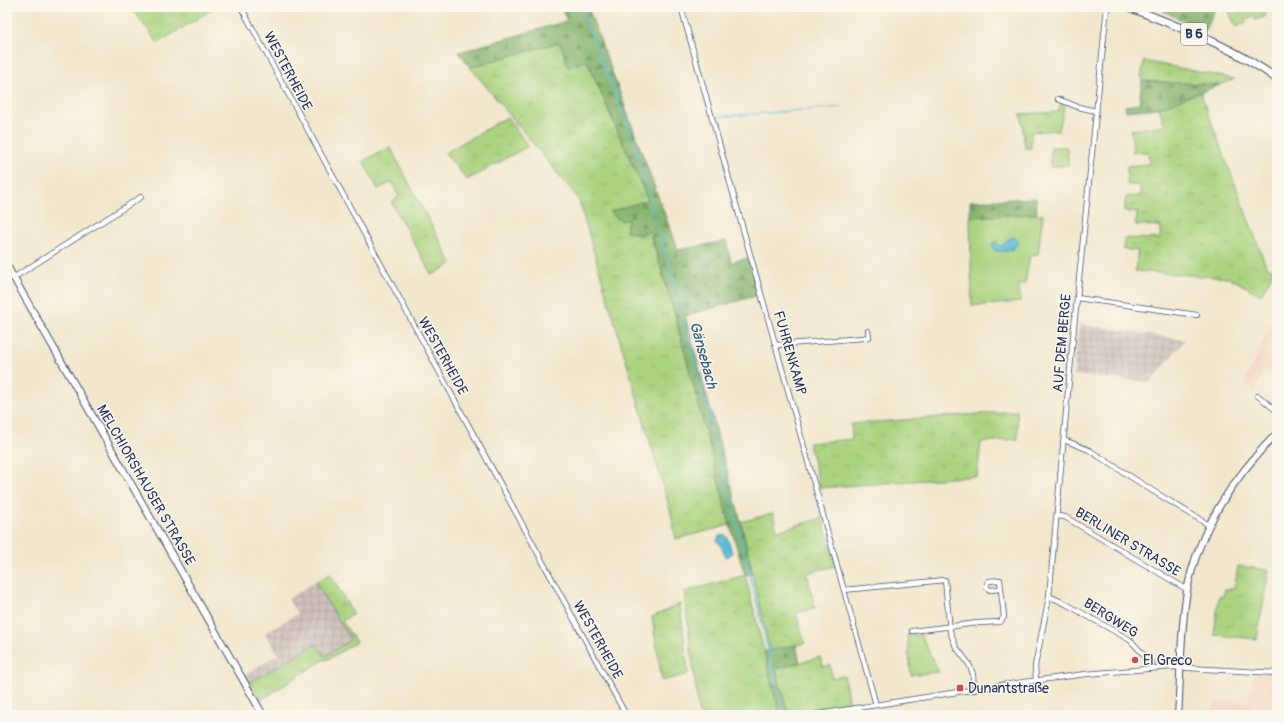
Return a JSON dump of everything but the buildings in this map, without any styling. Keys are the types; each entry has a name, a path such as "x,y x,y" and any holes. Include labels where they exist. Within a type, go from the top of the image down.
{"main road":[{"name":"B 6","path":"1129,7 1224,47 1250,61 1277,79"}],"street":[{"name":"WESTERHEIDE","path":"241,7 626,715"},
{"name":"FUHRENKAMP","path":"681,7 876,705"},
{"name":"AUF DEM BERGE","path":"1036,681 1035,666 1049,597 1106,7"},
{"path":"1058,99 1078,107 1096,111"},
{"path":"13,278 141,197"},
{"name":"MELCHIORSHAUSER STRASSE","path":"7,266 263,715"},
{"path":"1077,298 1197,315"},
{"path":"776,345 869,337 868,331"},
{"path":"1258,396 1277,411"},
{"path":"1178,715 1183,618 1188,590 1198,554 1209,525 1220,503 1232,485 1258,453 1277,433"},
{"path":"1064,440 1089,450 1209,525"},
{"name":"BERLINER STRASSE","path":"1057,516 1065,517 1188,590"},
{"path":"844,590 945,580 950,627 956,647 969,664 973,674 974,690"},
{"path":"912,631 1000,622 1004,617 1001,589"},
{"name":"BERGWEG","path":"1049,597 1066,604 1130,640 1152,664 1152,668"},
{"path":"813,715 842,713 876,705 1062,677 1152,668 1277,673"}],"shaded area":[{"path":"1277,310 1277,375 1264,369 1256,390 1244,384"},
{"path":"1079,324 1185,340 1151,382 1074,375"},
{"path":"315,582 351,640 324,656 316,644 249,683 244,675 279,654 265,633 297,614 288,599"},
{"path":"1253,669 1277,670 1277,715 1212,715 1215,701 1248,702 1254,676"}],"green space":[{"path":"130,7 216,7 158,43"},
{"path":"561,7 588,7 678,250 726,241 731,262 748,258 759,295 685,316 741,522 752,574 745,575 730,525 676,319 650,231 640,235 626,231 628,220 621,221 609,212 648,200 587,61 568,67 560,42 470,67 459,52 567,21"},
{"path":"1165,7 1216,7 1205,30 1163,11"},
{"path":"1227,7 1264,7 1266,16 1255,20 1254,16 1245,19 1246,22 1236,27"},
{"path":"560,42 587,61 648,200 610,212 628,220 626,231 649,230 676,319 730,525 676,539 671,513 578,198 470,67"},
{"path":"1144,61 1235,79 1220,85 1142,81 1141,76"},
{"path":"1142,81 1220,85 1159,108 1126,111 1125,106 1139,104"},
{"path":"1200,92 1266,266 1274,271 1261,295 1230,278 1135,271 1138,251 1123,249 1124,238 1160,239 1161,226 1135,225 1138,212 1124,211 1126,197 1140,196 1140,185 1127,185 1127,166 1149,164 1148,152 1133,152 1131,130 1165,125 1159,108"},
{"path":"1061,103 1065,105 1059,130 1031,132 1031,148 1025,148 1021,114 1058,112"},
{"path":"507,117 528,146 467,180 445,153"},
{"path":"390,147 452,264 432,275 391,202 399,197 392,182 378,189 363,161"},
{"path":"1051,147 1067,147 1068,165 1050,167"},
{"path":"1036,198 1037,214 970,217 970,201"},
{"path":"1043,214 1038,254 1030,255 1025,284 1019,285 1020,302 972,306 970,217"},
{"path":"1017,411 1018,439 981,442 977,476 820,488 809,443 852,439 851,424"},
{"path":"773,513 777,531 822,518 836,566 807,573 815,608 796,613 805,643 770,651 741,522"},
{"path":"1238,566 1269,570 1257,639 1214,635 1219,596 1223,596 1225,589 1234,589"},
{"path":"330,574 353,614 342,621 356,642 329,659 323,660 259,701 249,683 316,644 325,656 351,640 315,582"},
{"path":"745,575 780,715 699,715 684,592"},
{"path":"680,604 688,674 662,681 652,617"},
{"path":"920,633 939,672 911,675 907,635"},
{"path":"796,645 800,662 776,669 788,713 780,715 768,671 765,651"},
{"path":"820,657 824,667 830,665 832,678 844,676 849,705 788,713 776,669"}],"water":[{"path":"1014,237 1018,240 1018,243 1011,250 994,250 992,245 994,242 996,242 999,246 1002,246 1008,239"},
{"path":"726,535 732,553 728,557 725,556 717,541 719,536"}],"waterway":[{"name":"Gänsebach","path":"580,7 629,127 681,308 753,586 783,715"},
{"path":"716,117 840,107"}],"place":[{"name":"El Greco","path":"1135,660"},
{"name":"Dunantstraße","path":"960,688"}]}
